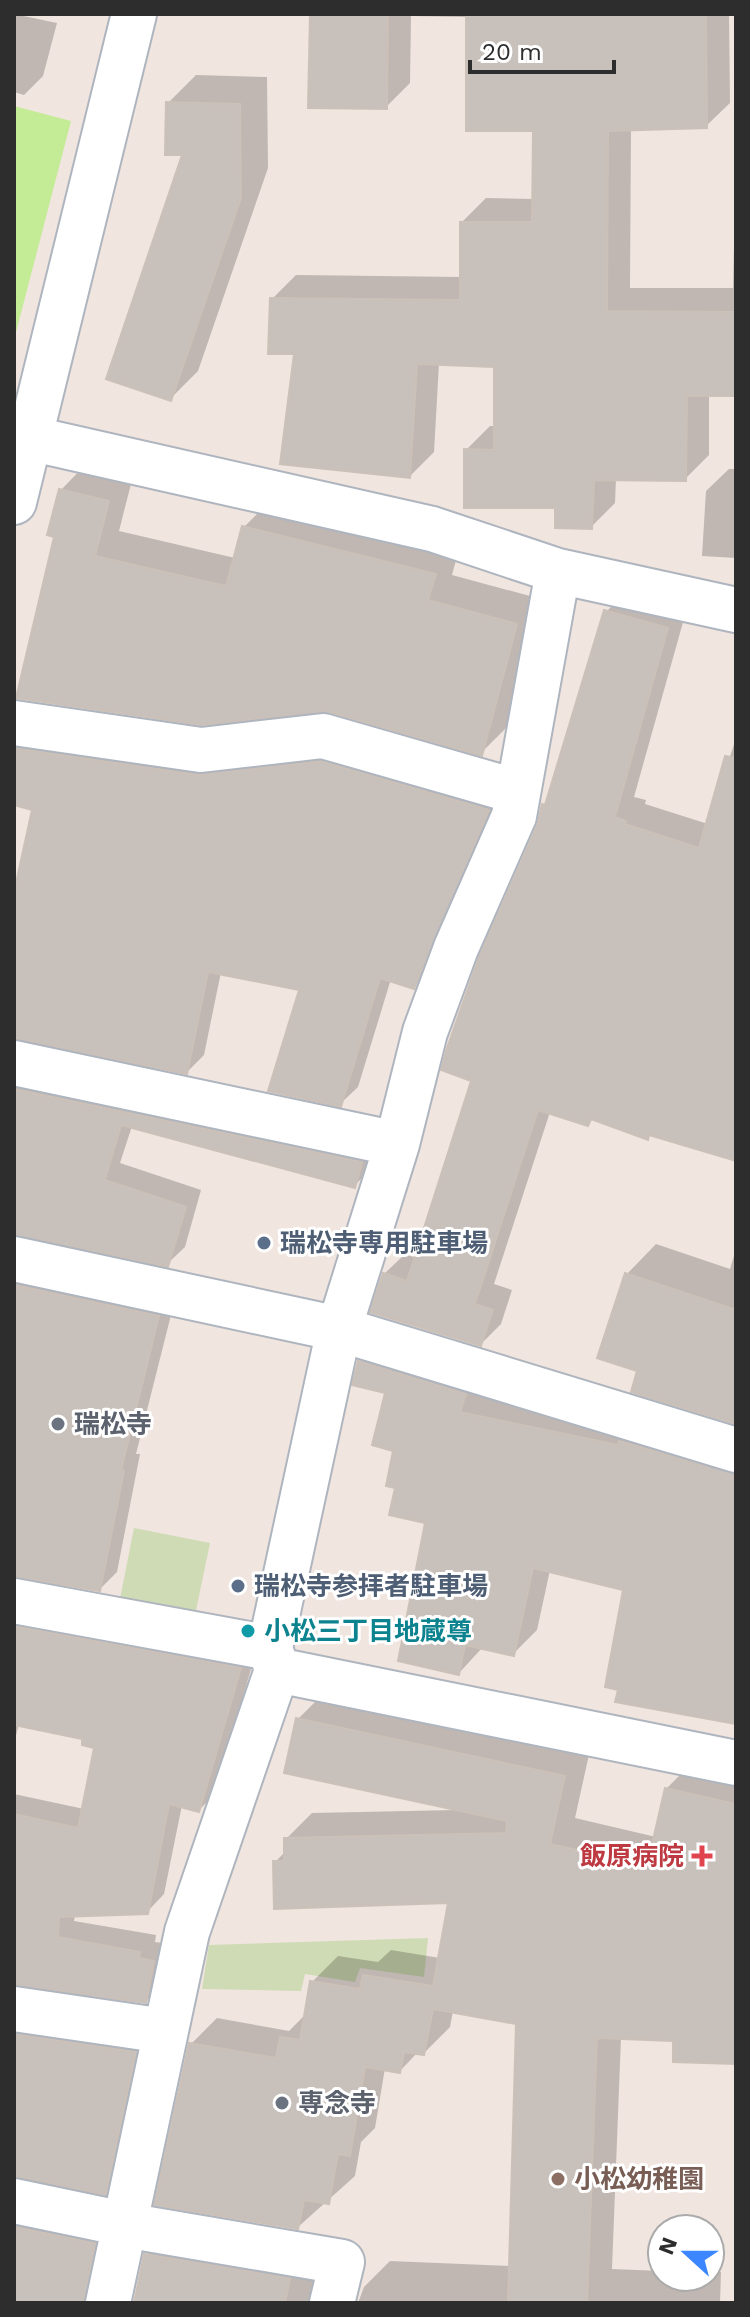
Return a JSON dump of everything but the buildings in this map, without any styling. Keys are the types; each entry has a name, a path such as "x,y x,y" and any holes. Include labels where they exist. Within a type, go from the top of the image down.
{"street":[{"path":"14,502 134,14"},
{"path":"29,438 432,529 558,571 736,610"},
{"path":"108,2303 187,1932 273,1659 339,1329 397,1144 425,1032 456,948 514,816 558,571"},
{"path":"14,723 201,750 323,736 518,792"},
{"path":"14,1063 397,1144"},
{"path":"14,1259 339,1329 736,1450"},
{"path":"14,1601 736,1763"},
{"path":"14,2009 165,2031"},
{"path":"14,2201 342,2262 332,2303"}],"green space":[{"path":"14,106 71,121 14,340"},
{"path":"134,1528 210,1543 194,1620 119,1604"},
{"path":"428,1938 424,1977 360,1968 355,1982 305,1974 301,1991 202,1989 209,1945"}],"place":[{"name":"瑞松寺専用駐車場","path":"264,1243"},
{"name":"瑞松寺","path":"58,1424"},
{"name":"瑞松寺参拝者駐車場","path":"238,1586"},
{"name":"小松三丁目地蔵尊","path":"248,1631"},
{"name":"飯原病院","path":"702,1856"},
{"name":"専念寺","path":"282,2103"},
{"name":"小松幼稚園","path":"558,2179"}]}
